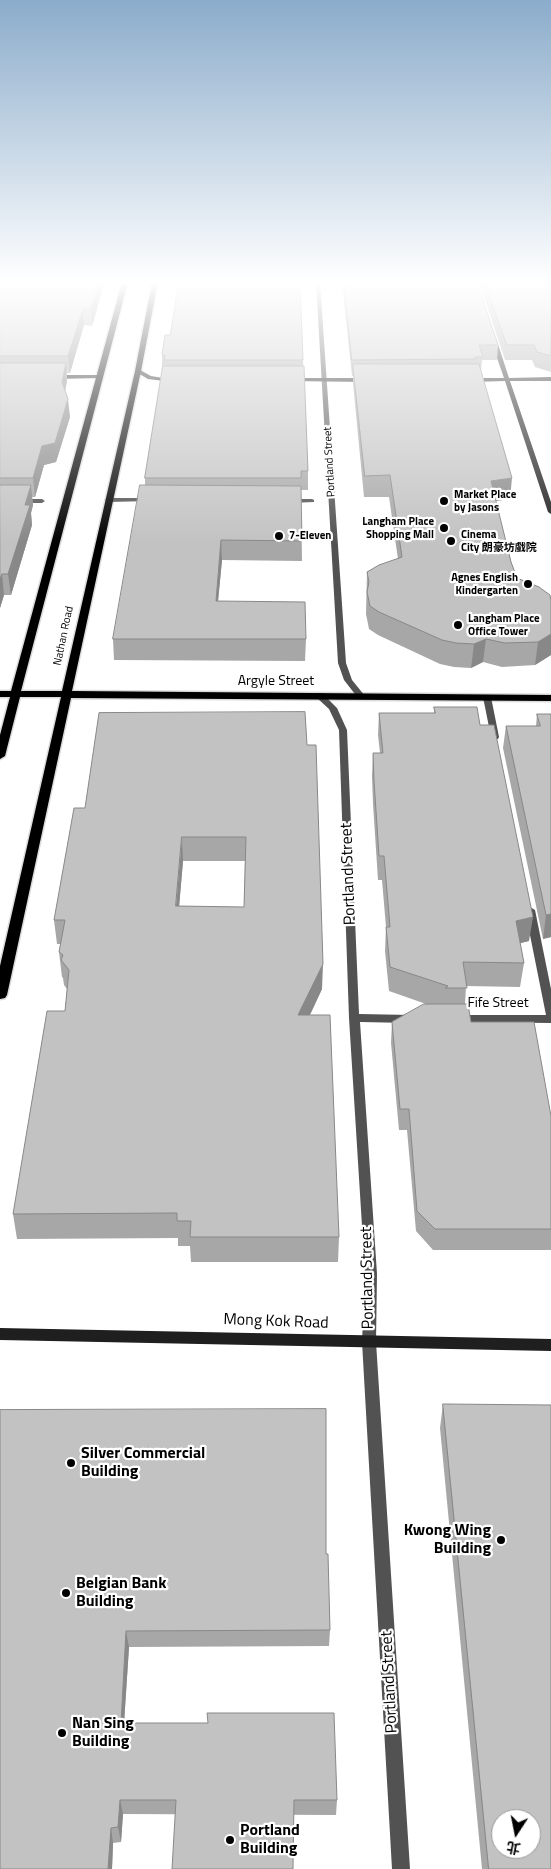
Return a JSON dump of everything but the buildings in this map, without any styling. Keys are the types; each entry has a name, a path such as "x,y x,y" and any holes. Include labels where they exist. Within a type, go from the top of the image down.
{"main road":[{"path":"0,756 102,369"},
{"path":"503,369 551,512"},
{"path":"138,371 150,378 177,380"},
{"name":"Nathan Road","path":"0,995 65,694 138,371"},
{"path":"50,377 100,377"},
{"path":"466,380 551,379"},
{"path":"285,380 372,380"},
{"name":"Argyle Street","path":"0,694 551,698"},
{"name":"Mong Kok Road","path":"0,1334 551,1345"}],"street":[{"name":"Portland Street","path":"324,369 342,663 348,680 361,696"},
{"path":"108,500 154,500"},
{"path":"283,500 312,501"},
{"path":"0,501 42,501"},
{"name":"Portland Street","path":"319,695 333,708 343,730 354,1018 370,1259 369,1342 401,1869"},
{"path":"487,697 496,746"},
{"path":"528,900 551,1015"},
{"path":"354,1018 422,1019"},
{"name":"Fife Street","path":"451,1019 551,1019"}],"place":[{"name":"Market Place by Jasons","path":"444,501"},
{"name":"Langham Place Shopping Mall","path":"444,528"},
{"name":"7-Eleven","path":"279,536"},
{"name":"Cinema City 朗豪坊戲院","path":"451,541"},
{"name":"Agnes English Kindergarten","path":"528,584"},
{"name":"Langham Place Office Tower","path":"458,625"},
{"name":"Silver Commercial Building","path":"71,1463"},
{"name":"Kwong Wing Building","path":"501,1540"},
{"name":"Belgian Bank Building","path":"66,1593"},
{"name":"Nan Sing Building","path":"62,1733"},
{"name":"Portland Building","path":"230,1840"}]}
